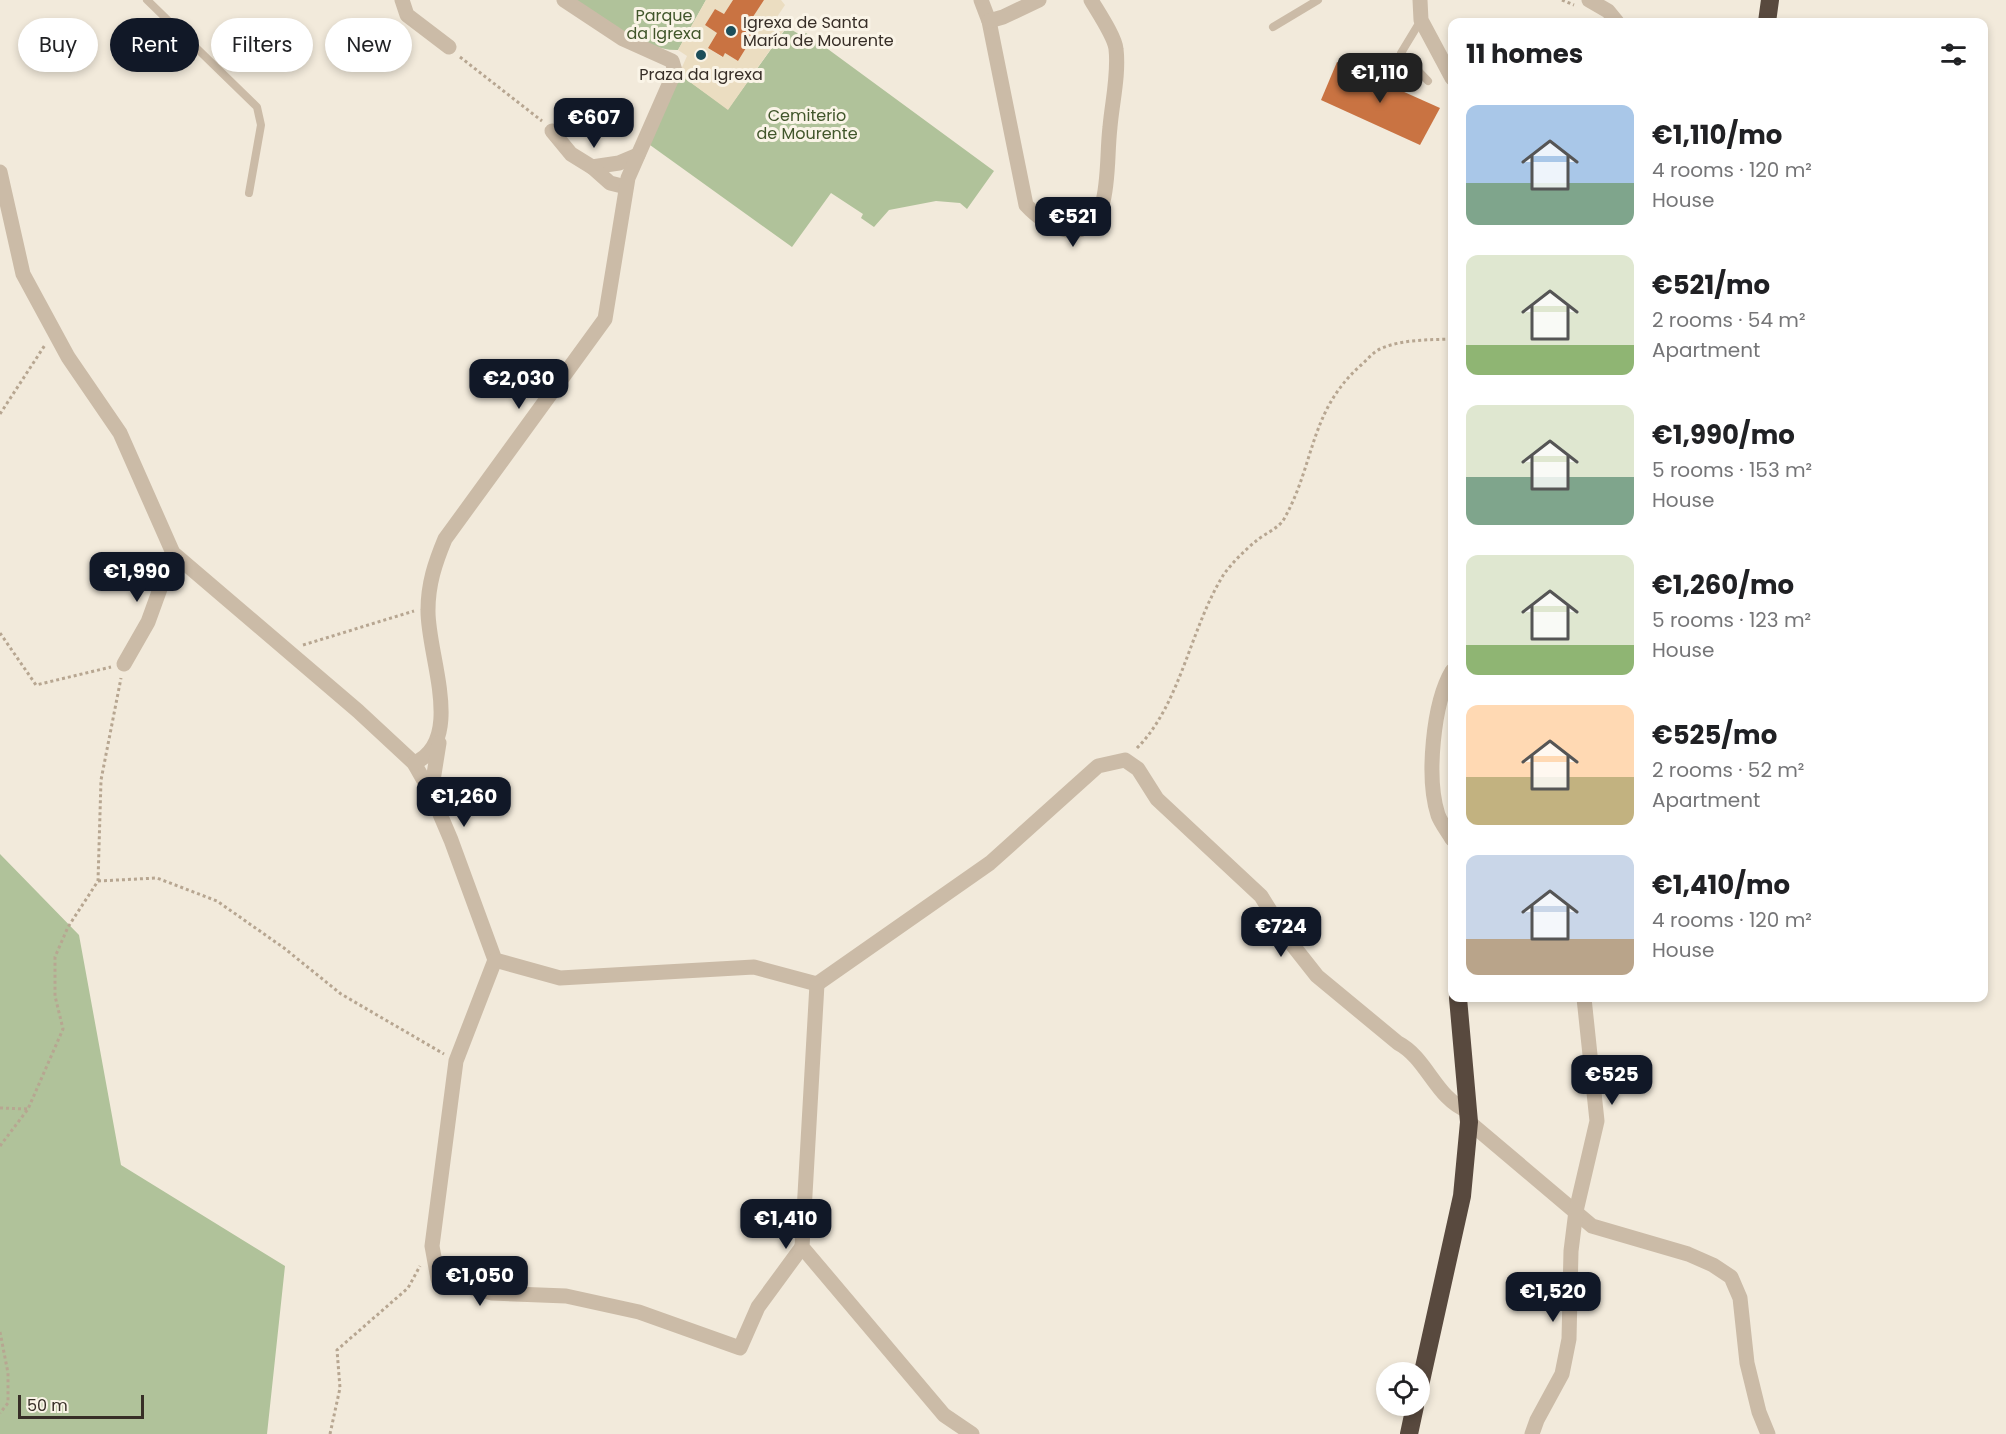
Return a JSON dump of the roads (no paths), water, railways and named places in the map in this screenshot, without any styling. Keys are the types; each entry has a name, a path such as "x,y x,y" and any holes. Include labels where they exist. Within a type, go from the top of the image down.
{"highway":[{"path":"1768,18 1770,0"},
{"path":"1425,1362 1462,1196 1469,1117 1458,1002"},
{"path":"1408,1434 1412,1416"}],"street":[{"path":"402,0 407,15 449,48"},
{"path":"431,793 441,729 441,702 432,659 428,607 429,584 445,539 605,319 626,186 675,71 672,61 623,39 564,0"},
{"path":"981,0 989,21 1026,205 1039,219 1054,229 1072,231 1095,220 1102,204 1111,111 1116,48 1091,0"},
{"path":"989,21 1039,0"},
{"path":"1420,0 1421,20 1448,71"},
{"path":"1589,0 1608,11 1614,18"},
{"path":"552,131 571,154 592,167 610,183 626,186"},
{"path":"592,167 620,163 638,154"},
{"path":"0,172 23,274 68,357 99,399 120,433 173,553 358,711 414,763 431,793 495,960 456,1061 432,1246 438,1279 492,1293 566,1296 628,1310 740,1348 758,1306 802,1247 818,984"},
{"path":"124,664 148,622 173,553"},
{"path":"1448,677 1444,684 1434,736 1433,781 1438,815 1448,832"},
{"path":"414,763 425,759 436,746 441,729"},
{"path":"818,984 990,863 1098,766 1125,760 1138,769 1157,799 1261,896 1287,938 1317,976 1398,1043 1409,1048 1458,1108 1592,1226 1688,1254 1713,1265 1731,1277 1740,1298 1747,1364 1759,1412 1768,1434"},
{"path":"495,960 560,978 754,967 818,984"},
{"path":"1532,1434 1562,1374 1569,1339 1571,1251 1576,1211 1597,1121 1584,1002"},
{"path":"802,1247 944,1415 972,1434"}],"lane":[{"path":"147,0 257,107 261,124 249,193"},
{"path":"1274,27 1318,0"},
{"path":"1421,20 1401,53 1428,81"}],"place":[{"name":"Igrexa de Santa María de Mourente","path":"731,31"},
{"name":"Praza da Igrexa","path":"701,55"}],"park label":[{"name":"Parque da Igrexa","path":"664,24"},
{"name":"Cemiterio de Mourente","path":"807,124"}]}
